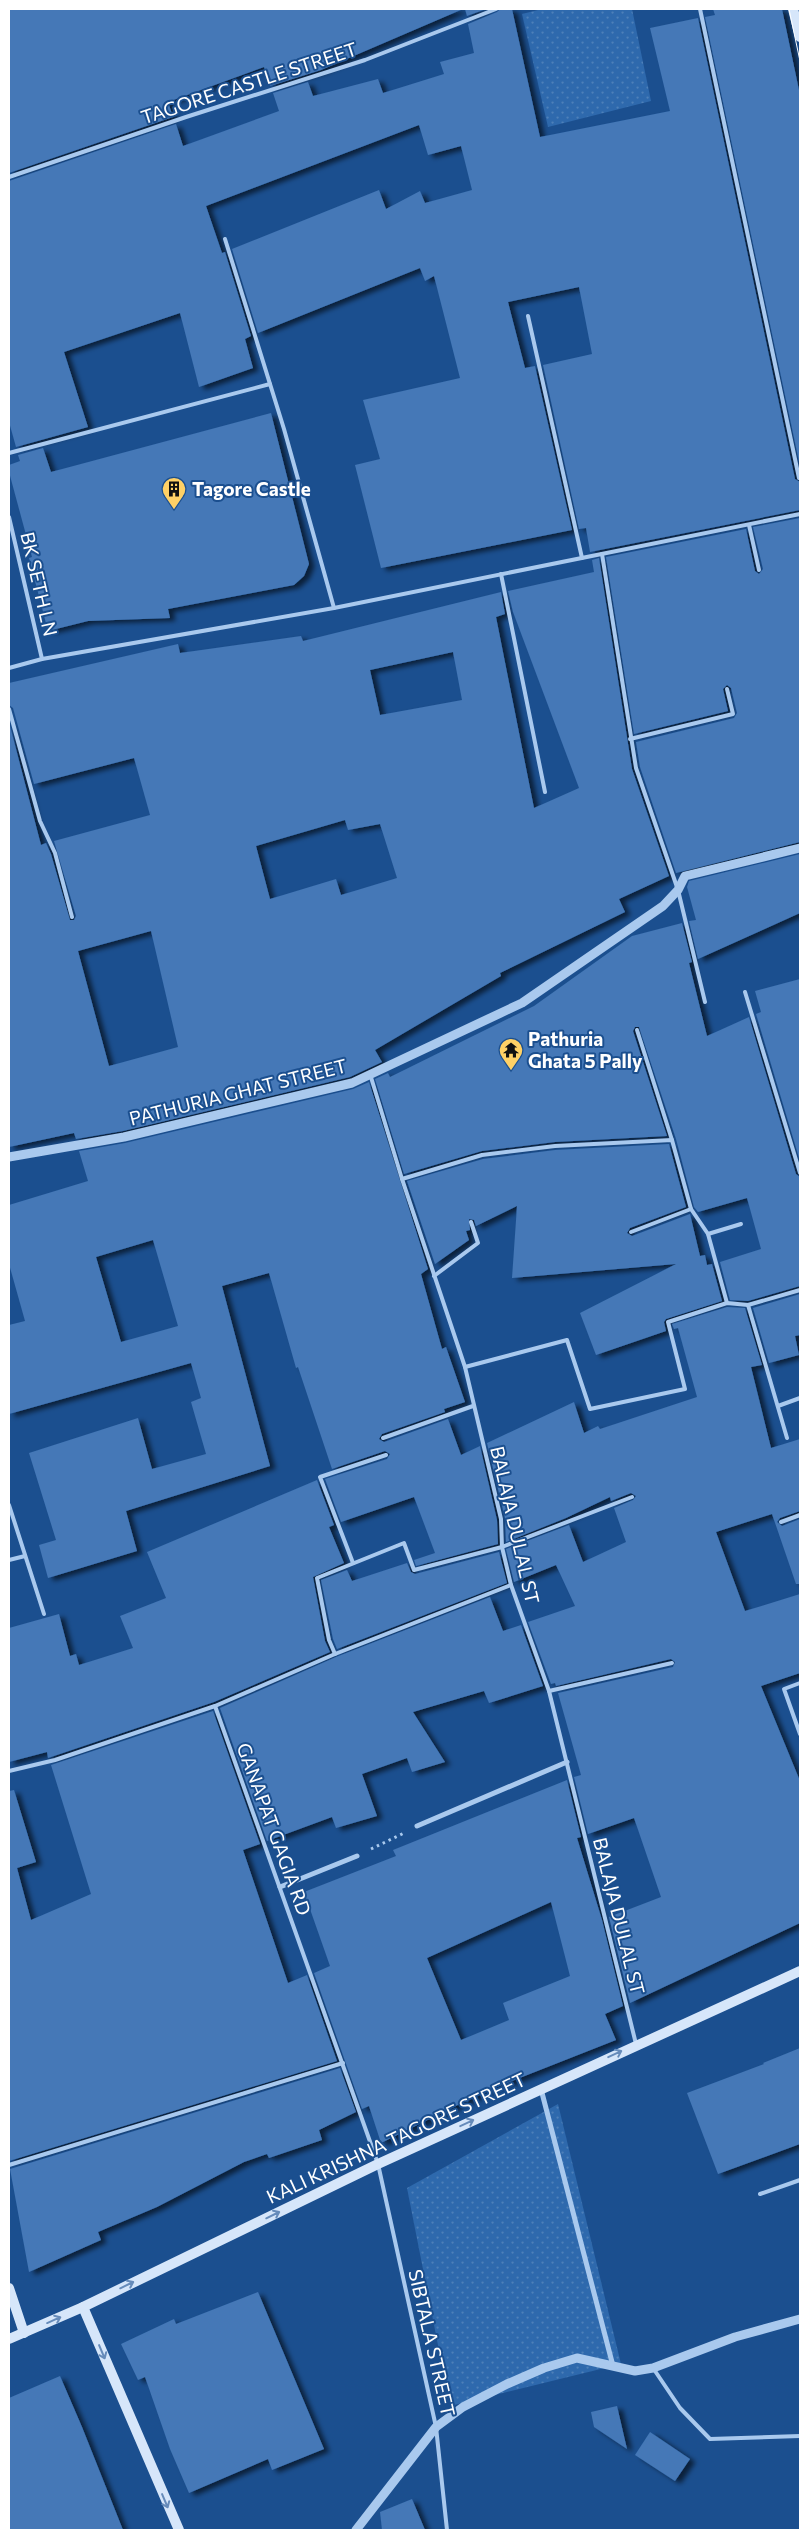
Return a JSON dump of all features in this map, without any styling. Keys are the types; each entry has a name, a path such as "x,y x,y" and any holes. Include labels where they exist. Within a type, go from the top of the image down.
{"main road":[{"path":"793,9 800,37"},
{"name":"KALI KRISHNA TAGORE STREET","path":"9,2339 83,2307 378,2164 636,2044 800,1971"},
{"path":"9,2288 24,2333"},
{"path":"83,2307 179,2530"}],"street":[{"name":"PATHURIA GHAT STREET","path":"9,1157 124,1137 352,1083 522,1003 664,906 678,890 685,876 800,848"},
{"path":"417,1826 567,1762"},
{"path":"280,1887 357,1856"},
{"path":"541,2089 613,2366"},
{"path":"356,2530 436,2427 463,2406 507,2384 544,2368 576,2358 636,2371 653,2368 726,2340 800,2319"}],"lane":[{"name":"TAGORE CASTLE STREET","path":"9,177 186,117 365,60 496,9"},
{"path":"700,9 799,478"},
{"path":"225,239 270,384 334,608"},
{"path":"528,316 582,558"},
{"path":"9,453 270,384"},
{"path":"9,668 42,659 334,608 800,514"},
{"name":"BK SETH LN","path":"9,517 42,659"},
{"path":"749,525 759,570"},
{"path":"602,554 630,740 636,768 678,890 705,1002"},
{"path":"501,574 545,792"},
{"path":"630,740 733,714 728,688"},
{"path":"9,709 40,821 54,853 72,917"},
{"path":"745,992 800,1173"},
{"path":"637,1030 672,1140 691,1209 708,1234 727,1303"},
{"name":"BALAJA DULAL ST","path":"370,1074 402,1179 466,1368 473,1406 501,1520 502,1547 511,1585 549,1691 636,2044"},
{"path":"402,1179 482,1155 554,1146 672,1140"},
{"path":"632,1232 691,1209"},
{"path":"434,1276 478,1243 471,1222"},
{"path":"708,1234 741,1224"},
{"path":"466,1368 567,1340 590,1409 686,1390 668,1322 727,1303 748,1305 800,1290"},
{"path":"748,1305 787,1438"},
{"path":"778,1406 800,1398"},
{"path":"383,1438 473,1406"},
{"path":"353,1563 320,1478 386,1454"},
{"path":"335,1654 329,1640 317,1578 404,1543 414,1570 502,1547 632,1497"},
{"path":"9,1505 44,1614"},
{"path":"781,1522 800,1515"},
{"path":"9,1560 25,1556"},
{"path":"9,1771 55,1760 215,1706 335,1654 511,1585"},
{"path":"549,1691 672,1663"},
{"path":"800,1683 784,1689 800,1734"},
{"name":"GANAPAT GAGIA RD","path":"215,1706 378,2164"},
{"path":"9,2165 343,2063"},
{"name":"SIBTALA STREET","path":"378,2164 436,2427 447,2530"},
{"path":"760,2194 800,2180"},
{"path":"653,2368 680,2408 710,2439 800,2436"}],"path":[{"path":"357,1856 417,1826"}],"shaded area":[{"path":"542,9 632,9 651,101 548,127 522,14"},
{"path":"558,2104 621,2364 450,2406 407,2188"}],"building":[{"path":"9,9 463,9 321,70 270,86 264,67 168,102 173,117 9,173"},
{"path":"465,9 486,9 467,16"},
{"path":"500,9 512,9 540,137 670,111 650,28 698,18 795,479 800,482 800,510 590,552 586,528 579,529 543,365 592,354 579,287 508,302 525,368 535,366 572,530 381,568 355,465 380,459 363,400 460,378 434,276 425,281 420,268 258,333 232,249 379,190 386,209 420,191 425,203 472,190 461,146 428,155 419,125 206,206 222,253 225,252 251,336 245,339 253,368 199,387 180,313 64,352 88,427 16,447 9,422 9,181 176,124 183,146 279,111 273,93 308,82 313,96 378,79 383,93 444,74 440,62 474,53 468,24"},
{"path":"713,9 782,9 800,95 800,466 705,17 715,15"},
{"name":"Tagore Castle","path":"271,413 309,564 304,576 294,585 168,609 170,618 88,621 48,631 29,558 32,557 9,472 9,465 20,461 18,455 43,448 51,472"},
{"path":"800,518 800,842 676,873 640,767 636,742 734,718 737,713 731,688 727,685 723,689 728,711 634,734 606,557 746,529 755,571 759,574 763,569 753,527"},
{"path":"599,558 632,769 669,876 619,899 625,912 500,973 501,976 375,1050 382,1062 350,1077 123,1131 76,1139 74,1133 9,1147 9,722 41,845 46,843 51,854 70,920 74,920 76,916 54,841 150,815 134,758 34,784 13,708 9,705 9,683 178,644 180,653 301,636 303,641 501,592 505,614 496,617 534,808 579,788 513,612 508,591 594,572 592,560","holes":["453,652 462,700 380,715 370,670","345,820 348,830 380,824 397,878 341,895 336,879 270,899 256,846","151,931 178,1047 109,1066 78,951"]},
{"path":"800,854 800,913 698,959 689,921 696,920 687,887 689,881"},
{"path":"682,923 692,962 689,963 707,1036 749,1017 796,1174 800,1177 800,1286 748,1301 730,1300 720,1262 761,1249 747,1198 698,1212 694,1207 676,1139 639,1027 635,1027 633,1031 667,1136 555,1142 482,1151 404,1174 375,1079 388,1073 390,1077 534,1006 632,936"},
{"path":"800,979 800,1161 756,1014 761,1012 755,991"},
{"path":"369,1082 428,1269 421,1274 442,1349 446,1347 465,1402 444,1409 445,1412 382,1434 379,1439 384,1442 448,1419 461,1455 480,1446 497,1520 498,1544 416,1566 414,1560 435,1553 414,1497 341,1522 325,1479 387,1459 390,1454 385,1451 332,1469 298,1367 296,1368 269,1273 222,1286 270,1466 126,1511 137,1551 48,1578 39,1545 56,1540 29,1453 138,1418 152,1469 206,1454 191,1402 201,1398 191,1363 9,1414 9,1325 25,1321 9,1264 9,1205 88,1181 79,1151 125,1143 353,1089","holes":["153,1240 178,1326 121,1342 96,1257"]},
{"path":"669,1144 686,1207 630,1228 627,1233 632,1236 690,1214 700,1256 705,1255 707,1265 712,1264 722,1301 666,1319 664,1322 666,1331 596,1355 580,1313 676,1264 512,1278 517,1206 476,1226 474,1220 469,1219 470,1230 466,1231 469,1240 435,1264 407,1181 483,1159 555,1150"},
{"path":"800,1294 800,1335 795,1336 799,1355 769,1363 753,1308"},
{"path":"727,1307 745,1308 762,1365 751,1367 771,1448 800,1439 800,1511 780,1518 777,1522 782,1526 800,1519 800,1584 796,1584 772,1514 716,1532 745,1611 800,1594 800,1673 761,1686 800,1781 800,1923 630,2003 609,1917 661,1897 634,1818 588,1834 574,1777 581,1775 558,1693 673,1667 675,1662 671,1659 556,1686 555,1683 551,1684 528,1622 575,1606 556,1565 514,1582 506,1549 569,1525 583,1562 626,1542 614,1508 633,1500 636,1496 631,1493 611,1501 610,1497 566,1518 506,1542 505,1518 487,1443 574,1402 584,1433 598,1426 600,1429 697,1397 678,1328 674,1329 672,1324"},
{"path":"317,1480 334,1525 329,1527 344,1563 313,1577 325,1641 330,1652 214,1702 48,1758 47,1752 9,1762 9,1628 59,1614 70,1656 76,1654 79,1665 133,1648 120,1616 166,1598 147,1552"},
{"path":"499,1552 507,1583 337,1649 333,1639 321,1580 347,1570 352,1581 407,1563 411,1572 415,1574"},
{"path":"490,1597 503,1631 521,1625 543,1686 489,1703 484,1691 413,1712 445,1762 412,1772 407,1758 362,1774 377,1816 336,1828 332,1817 267,1841 220,1708 336,1657"},
{"path":"213,1711 260,1844 243,1850 288,1983 307,1975 337,2061 9,2161 9,1791 14,1790 36,1862 17,1868 31,1920 91,1894 51,1765"},
{"path":"567,1780 581,1837 577,1838 602,1920 623,2006 605,2014 616,2040 484,2092 381,2143 369,2106 362,2109 314,1973 330,1966 304,1892 396,1856 393,1850","holes":["551,1902 570,1976 503,2003 509,2020 461,2040 427,1958"]},
{"path":"800,2048 800,2144 718,2174 687,2093 764,2064"},
{"path":"340,2068 356,2112 319,2130 322,2140 269,2158 267,2154 244,2162 157,2207 98,2232 101,2240 29,2272 10,2169"},
{"path":"258,2292 324,2449 272,2470 268,2459 189,2493 170,2449 145,2377 138,2380 121,2344 174,2319 176,2324"},
{"path":"60,2376 123,2530 9,2530 9,2398"},
{"path":"617,2406 627,2449 594,2427 591,2412"},
{"path":"650,2432 690,2459 675,2481 635,2455"},
{"path":"412,2499 425,2530 382,2530 380,2512"}],"tram line":[{"path":"789,9 800,61"}],"place":[{"name":"Tagore Castle","path":"174,510"},
{"name":"Pathuria Ghata 5 Pally","path":"511,1071"}]}
